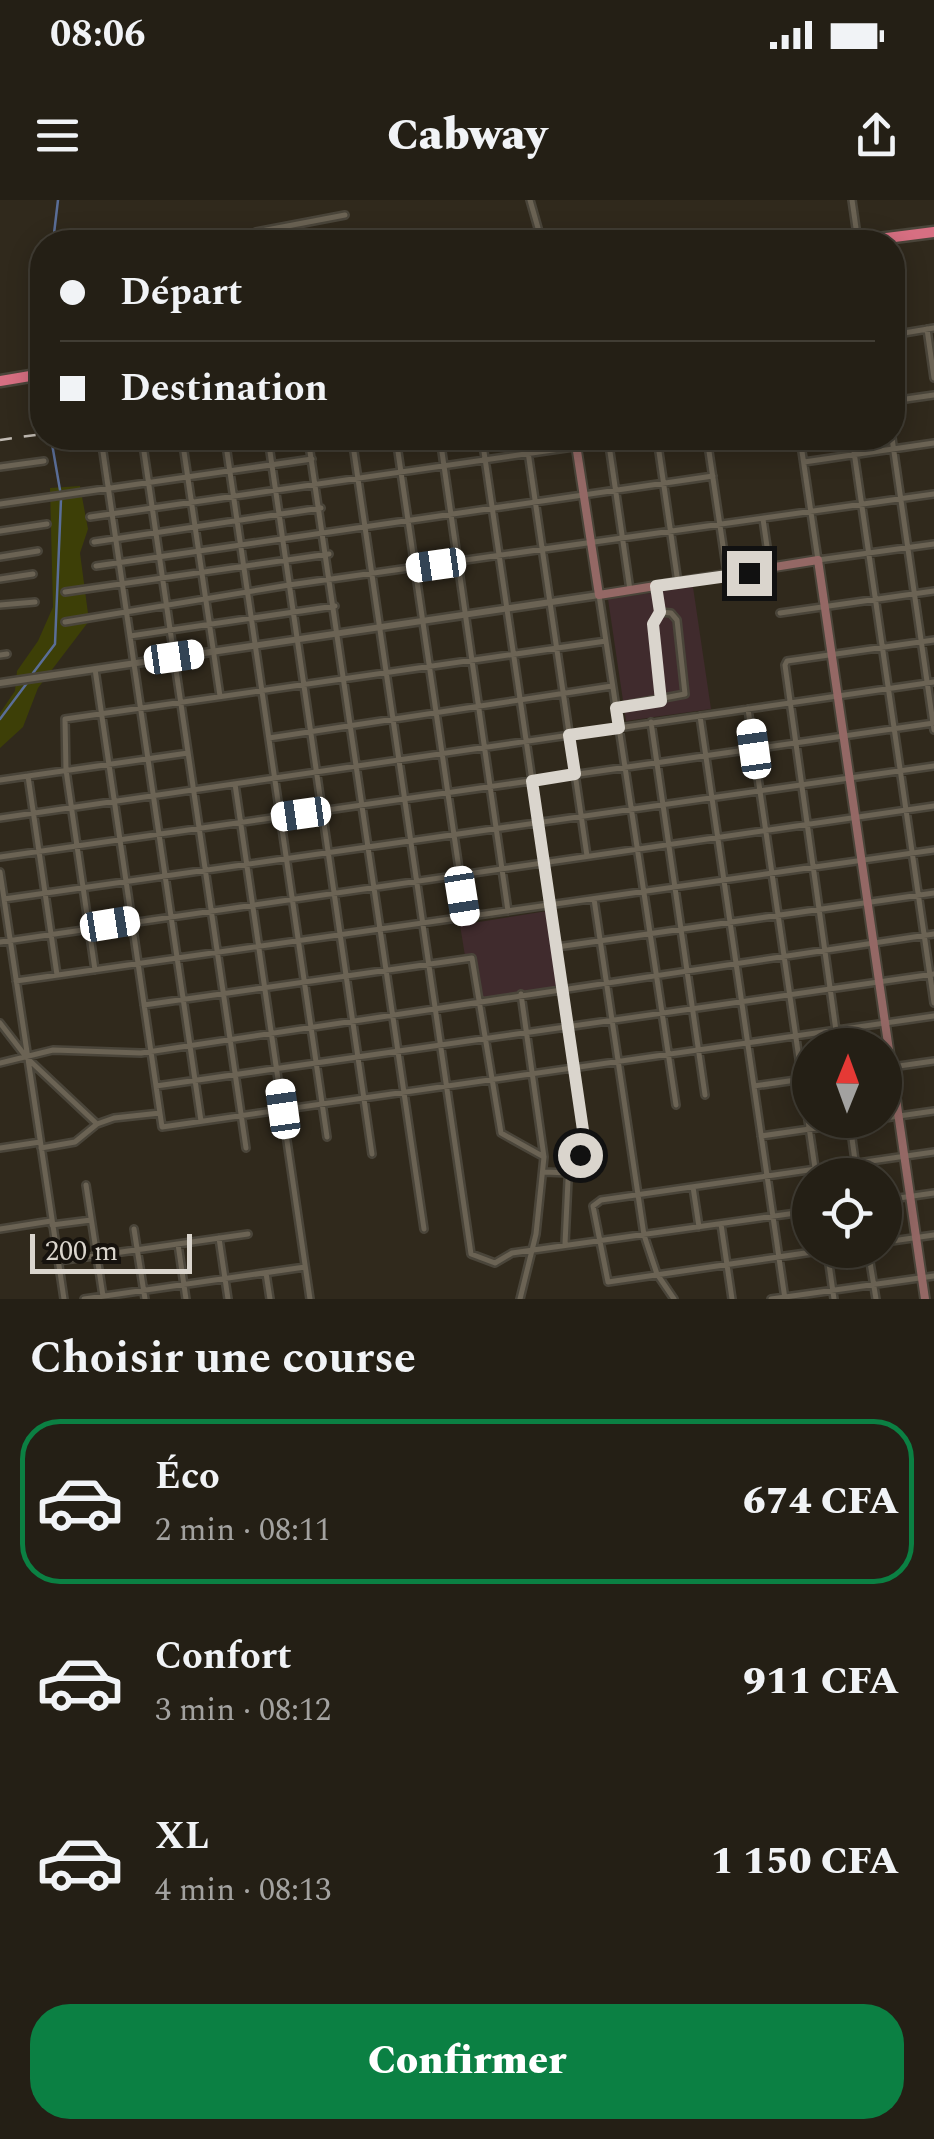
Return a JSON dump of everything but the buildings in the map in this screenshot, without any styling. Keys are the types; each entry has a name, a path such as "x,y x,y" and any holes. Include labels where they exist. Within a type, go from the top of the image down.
{"highway":[{"path":"905,236 934,232"},
{"path":"0,381 30,376"}],"main road":[{"path":"577,450 599,595 818,560 885,1028"},
{"path":"901,1138 925,1299"}],"street":[{"path":"530,200 539,230"},
{"path":"852,200 856,230"},
{"path":"266,230 345,215"},
{"path":"905,333 930,329 934,378"},
{"path":"905,399 934,394"},
{"path":"905,447 934,443"},
{"path":"144,450 246,1148"},
{"path":"184,450 220,696"},
{"path":"227,450 327,1137"},
{"path":"270,450 372,1154"},
{"path":"310,450 372,847 424,1229"},
{"path":"354,450 471,1254 495,1263 508,1254 565,1244 792,1213"},
{"path":"398,450 466,917"},
{"path":"442,450 508,910"},
{"path":"484,450 585,1144 570,1173 565,1244"},
{"path":"528,450 587,856"},
{"path":"90,517 544,450"},
{"path":"610,450 630,590"},
{"path":"659,450 678,584"},
{"path":"709,450 728,576"},
{"path":"802,450 818,560 934,544"},
{"path":"853,450 934,1003"},
{"path":"804,462 887,450"},
{"path":"0,858 934,726 931,682 921,642 894,450"},
{"path":"103,452 200,1121"},
{"path":"0,504 312,458"},
{"path":"0,467 44,461"},
{"path":"96,566 713,476"},
{"path":"65,622 289,585 934,494"},
{"path":"94,542 321,508"},
{"path":"763,518 771,570"},
{"path":"0,531 48,524"},
{"path":"0,557 38,552"},
{"path":"66,592 329,554"},
{"path":"0,579 33,574"},
{"path":"656,586 660,612 653,624 661,701"},
{"path":"780,613 934,591"},
{"path":"0,682 599,595 676,1105"},
{"path":"0,605 34,602"},
{"path":"130,636 336,606"},
{"path":"616,708 684,697 677,620 672,613 660,612"},
{"path":"836,1028 794,744 787,661 934,640"},
{"path":"96,970 66,770 65,719 606,641"},
{"path":"95,668 162,1127 792,1036"},
{"path":"0,818 931,682"},
{"path":"269,738 613,686"},
{"path":"748,709 795,1028"},
{"path":"700,716 785,1298"},
{"path":"651,722 705,1095"},
{"path":"0,780 188,752"},
{"path":"4,899 934,766"},
{"path":"28,776 57,975"},
{"path":"235,784 310,1299"},
{"path":"0,942 934,806"},
{"path":"16,981 934,850"},
{"path":"0,872 64,1299"},
{"path":"556,947 934,893"},
{"path":"594,898 644,1234 657,1274 674,1299"},
{"path":"0,1062 53,1050 150,1051 934,934"},
{"path":"144,1005 472,958 501,1133 544,1157"},
{"path":"156,1086 932,975"},
{"path":"520,1299 532,1252 544,1172 521,994"},
{"path":"850,1028 934,1016"},
{"path":"0,1023 28,1058 97,1124"},
{"path":"902,1065 934,1060"},
{"path":"754,1086 792,1081"},
{"path":"902,1115 934,1111"},
{"path":"0,1148 75,1142 97,1124 160,1112"},
{"path":"761,1136 792,1132"},
{"path":"890,1158 934,1152"},
{"path":"544,1172 570,1173"},
{"path":"792,1174 596,1202 606,1281 792,1255"},
{"path":"86,1185 103,1298"},
{"path":"693,1186 699,1227"},
{"path":"902,1197 934,1193"},
{"path":"0,1229 92,1220"},
{"path":"722,1224 732,1299"},
{"path":"134,1229 145,1299"},
{"path":"58,1261 248,1234"},
{"path":"902,1239 934,1234"},
{"path":"219,1238 228,1299"},
{"path":"178,1244 186,1299"},
{"path":"84,1299 305,1267"},
{"path":"830,1268 834,1299"},
{"path":"871,1268 876,1299"},
{"path":"266,1273 270,1299"},
{"path":"771,1299 934,1276"}],"shaded area":[{"path":"80,486 88,529 80,553 89,621 38,688 23,727 0,748 0,713 15,691 17,671 38,641 53,607 50,488"},
{"path":"693,587 711,709 626,721 608,599"},
{"path":"547,911 559,987 480,1000 473,960 466,962 460,925"}],"waterway":[{"path":"54,230 58,200"},
{"path":"53,450 60,490"},
{"path":"33,673 55,644 61,499"},
{"path":"0,719 27,683"}],"railway":[{"path":"0,440 30,436"}],"route":[{"path":"580,1155 585,1144 532,781 575,774 569,735 619,728 616,708 661,701 653,624 660,612 656,586 749,573"}]}
